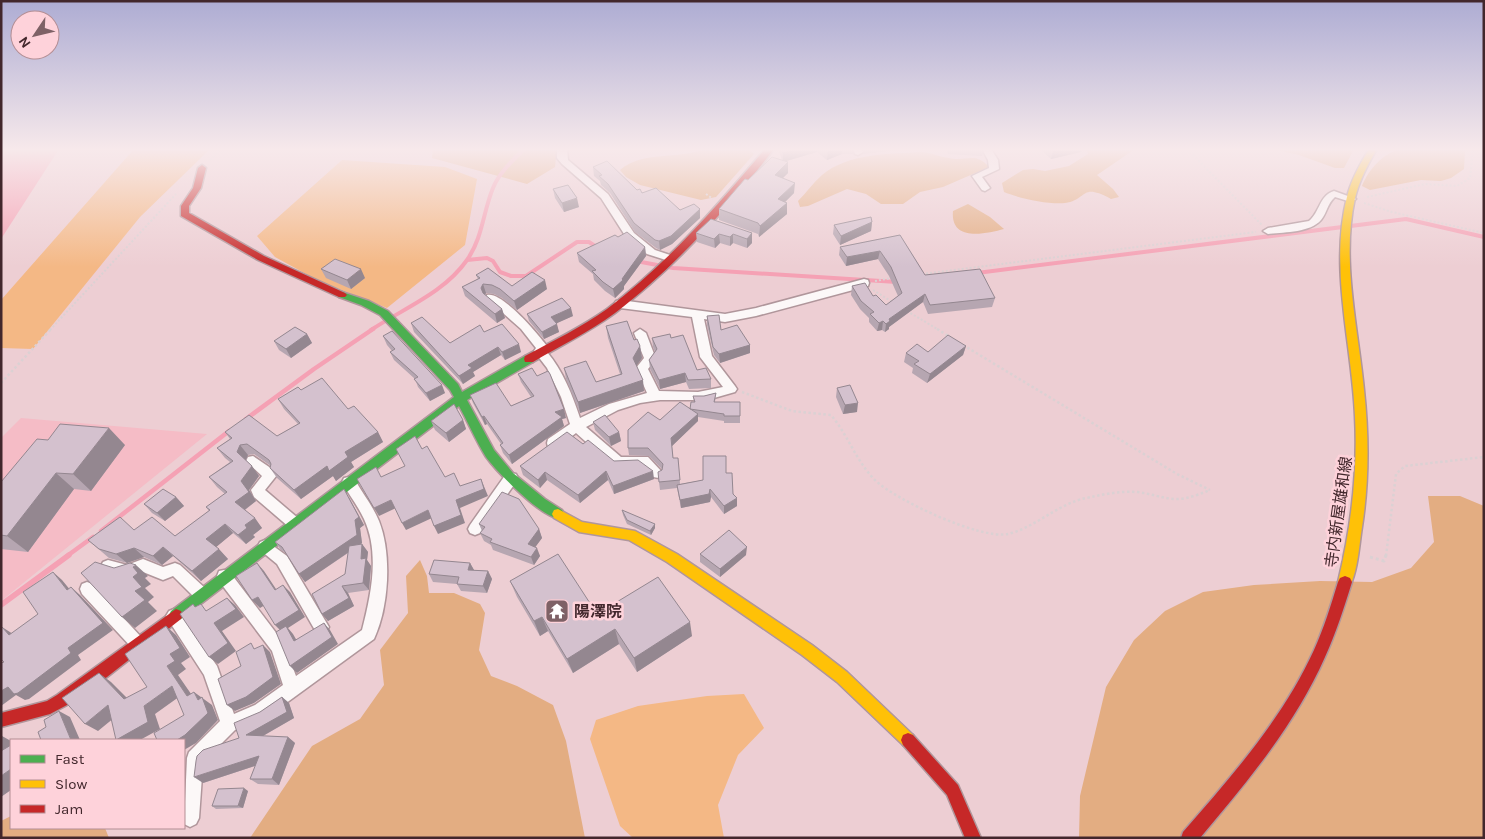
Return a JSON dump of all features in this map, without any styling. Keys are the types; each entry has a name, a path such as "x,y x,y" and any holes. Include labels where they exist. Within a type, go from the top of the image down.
{"street":[{"path":"197,188 185,206 184,214 236,246 324,288 366,303 386,314 454,387 490,453 510,477 541,502 579,527 631,535 672,558 807,650 842,677 901,733 953,790 973,838"},
{"path":"596,188 605,196 630,235 664,264"},
{"path":"1,720 50,707 102,672 224,576 461,398 595,321 620,304 712,223 739,188"},
{"name":"寺内新屋雄和線","path":"1188,838 1219,804 1268,741 1307,678 1323,650 1345,581 1362,482 1363,451 1360,398 1347,286 1346,241 1351,197 1354,188"},
{"path":"1268,231 1315,221 1327,198 1334,194 1351,197"},
{"path":"620,304 725,318 756,312 864,283"},
{"path":"491,298 526,326 552,366 577,426 618,462 643,461 656,473"},
{"path":"545,450 586,420 621,405 655,396 704,396 731,389 706,358 697,314"},
{"path":"640,334 650,359 642,368 655,396"},
{"path":"253,461 270,475 258,490 258,493 294,523"},
{"path":"475,529 510,477 523,466"},
{"path":"190,818 195,758 229,724 261,711 369,634 377,599 381,564 372,522 349,482"},
{"path":"265,546 282,560 320,627"},
{"path":"108,566 127,571 143,566 162,574 174,569 201,594"},
{"path":"224,576 278,647 292,688"},
{"path":"87,589 138,644"},
{"path":"174,616 210,671 229,724"}],"path":[{"path":"1226,188 1268,231"},
{"path":"1351,197 1369,197 1407,188"},
{"path":"1,383 180,189"},
{"path":"1351,197 1392,212 1484,233"},
{"path":"915,274 1268,231"},
{"path":"864,283 898,277"},
{"path":"864,283 897,304"},
{"path":"905,309 954,340"},
{"path":"731,389 792,411 830,414 842,427 876,481 888,492 902,500 980,532 1004,534 1022,528 1059,507 1076,500 1103,494 1136,492 1178,499 1191,497 1210,490 1169,469 963,345"},
{"path":"1352,548 1376,560 1384,561 1396,474 1404,466 1484,457"}],"shaded area":[{"path":"1,188 34,188 1,239"},
{"path":"100,188 170,188 140,217 33,349 1,348 1,300"},
{"path":"311,188 475,188 465,245 387,308 319,281 275,257 257,236"},
{"path":"653,188 724,188 716,197 701,200"},
{"path":"810,188 938,188 920,192 903,204 881,204 866,194 847,189 808,206 800,207 798,201"},
{"path":"1003,188 1112,188 1119,197 1111,199 1101,194 1089,192 1072,201 1051,203 1017,197 1004,192"},
{"path":"968,204 990,217 1004,229 979,234 963,232 957,228 953,211"},
{"path":"21,418 207,434 1,601 1,438"},
{"path":"1428,496 1460,496 1484,506 1484,838 1079,838 1080,796 1106,687 1134,640 1165,611 1203,592 1254,585 1320,581 1372,582 1411,568 1434,542"},
{"path":"420,560 427,576 429,593 454,593 480,604 485,613 479,650 491,676 517,686 553,705 566,741 585,838 250,838 312,746 360,719 384,685 380,650 408,613 406,576"},
{"path":"744,694 764,728 738,755 718,805 724,838 633,838 620,826 590,739 596,720 638,706 707,696"},
{"path":"10,816 10,829 105,829 109,838 1,838 1,821"}],"building":[{"path":"570,188 577,198 562,203 553,189"},
{"path":"611,188 635,188 640,189 642,193 656,188 680,210 694,204 700,209 671,236 659,241 655,240 634,223"},
{"path":"737,188 790,188 778,199 787,203 760,226 758,223 719,209"},
{"path":"871,217 872,222 841,236 834,225"},
{"path":"711,219 752,233 747,239 733,234 730,237 719,234 714,239 696,233"},
{"path":"627,232 645,247 623,280 613,289 592,271 596,270 577,253 615,235 618,237"},
{"path":"900,235 925,275 980,269 995,298 930,305 925,294 889,319 890,321 886,324 883,321 879,323 870,314 874,312 861,301 852,286 865,283 873,296 876,295 886,305 902,293 891,267 880,251 847,257 840,247"},
{"path":"335,259 361,269 347,280 321,269"},
{"path":"488,268 512,286 532,272 545,280 514,301 500,289 492,285 483,284 481,288 483,293 502,309 495,314 462,287 480,278 476,275"},
{"path":"562,298 571,308 551,317 557,324 542,332 527,314"},
{"path":"719,315 721,330 737,325 750,345 719,354 713,347 707,316"},
{"path":"422,317 450,343 480,325 484,332 502,324 519,344 502,352 498,347 468,365 472,368 459,376 411,323"},
{"path":"627,321 634,340 637,339 640,346 633,358 643,380 578,402 564,368 586,361 596,382 622,374 606,326"},
{"path":"295,327 307,334 286,349 274,341"},
{"path":"392,331 442,385 426,393 414,379 418,377 390,352 395,349 383,336"},
{"path":"670,334 671,338 683,335 697,370 706,368 711,379 688,380 685,373 659,380 649,360 657,349 652,338"},
{"path":"948,335 966,346 930,374 914,364 919,361 906,353 917,344 928,352"},
{"path":"532,368 537,376 548,371 550,374 564,409 555,412 562,417 509,455 500,445 503,443 484,416 482,417 470,395 496,383 511,406 534,396 518,374"},
{"path":"322,378 348,409 354,406 378,432 345,452 348,457 329,471 327,466 294,490 270,468 269,460 247,444 240,445 237,452 252,466 241,481 249,492 235,502 255,518 245,525 247,528 238,535 225,524 206,539 219,549 192,571 163,547 153,556 134,548 116,554 99,549 88,540 120,517 134,530 152,517 175,536 210,510 206,507 227,492 209,477 233,461 217,448 232,438 225,432 249,415 277,436 300,423 278,399 298,387 301,390"},
{"path":"850,385 858,403 845,405 837,388"},
{"path":"716,393 714,402 740,402 740,416 724,416 724,414 690,409 691,402 695,402 693,396"},
{"path":"680,402 698,414 671,438 673,458 678,458 680,480 659,482 658,472 662,470 663,464 648,448 628,448 628,430 648,412 660,420"},
{"path":"454,404 463,420 446,433 431,421"},
{"path":"605,415 619,432 609,437 593,422"},
{"path":"60,424 109,428 73,474 56,473 7,536 1,535 1,482 37,439 48,440"},
{"path":"567,432 583,444 588,440 614,461 638,460 653,471 613,486 606,471 578,495 545,472 538,480 520,466"},
{"path":"415,436 422,449 427,446 445,477 454,473 460,486 481,479 484,489 456,500 461,515 434,526 428,510 402,523 391,500 374,508 357,479 376,467 381,477 405,466 396,449"},
{"path":"703,456 726,456 726,473 732,473 733,494 737,498 724,506 710,489 709,494 680,500 677,485 703,480"},
{"path":"163,489 176,497 157,513 144,504"},
{"path":"344,489 359,517 355,520 357,535 299,574 282,547 275,542"},
{"path":"502,492 519,499 539,529 528,544 537,548 531,557 490,542 492,539 480,533 485,527 479,524"},
{"path":"622,510 655,524 650,531 627,520"},
{"path":"729,530 747,547 720,569 700,554"},
{"path":"362,544 361,559 366,558 363,583 342,586 349,598 322,614 312,594 345,574 349,546"},
{"name":"陽澤院","path":"558,554 597,614 658,577 690,622 634,658 615,629 567,659 542,617 534,621 510,581"},
{"path":"434,560 470,563 468,570 488,571 483,586 457,584 459,577 429,574"},
{"path":"95,562 114,568 130,563 136,565 133,567 138,573 133,577 142,587 135,591 145,600 122,617 81,573"},
{"path":"257,563 275,590 283,585 299,610 275,625 258,597 252,600 236,576"},
{"path":"53,572 67,590 71,587 103,623 68,648 71,653 18,693 14,694 8,687 1,691 1,663 4,662 1,659 1,627 9,635 38,614 23,592"},
{"path":"227,598 236,609 214,623 228,643 209,657 180,614 193,604 195,607 201,604 206,611"},
{"path":"324,623 332,637 290,666 276,632 286,626 294,641"},
{"path":"166,626 180,648 170,654 175,661 167,666 187,696 194,692 198,700 202,697 208,713 179,739 157,739 154,733 184,715 172,686 144,706 148,722 118,739 116,739 108,705 85,724 62,698 99,673 124,699 147,687 125,654"},
{"path":"251,643 254,649 263,645 273,677 246,697 227,705 218,679 241,666 236,652"},
{"path":"282,697 287,712 246,735 288,737 272,779 250,779 259,756 194,777 197,756 203,750 239,738 234,723 260,712"},
{"path":"59,711 71,739 41,739 38,732 46,727 44,720"},
{"path":"10,746 10,770 1,776 1,751"},
{"path":"244,788 238,806 212,806 218,789"}],"waterway":[{"path":"467,260 480,233 494,188"},
{"path":"977,273 1406,219 1484,237"},
{"path":"467,260 487,258 493,261 500,272 511,276 526,276 577,242 589,242 598,248"},
{"path":"371,330 435,291 458,272 467,260"},
{"path":"636,261 673,268 897,282"},
{"path":"246,419 373,329"},
{"path":"101,531 229,431"},
{"path":"67,556 93,537"},
{"path":"1,605 69,555"}],"traffic: fast":[{"path":"342,295 365,303 384,313 454,387 490,453 509,476 541,503 558,514"},
{"path":"176,615 461,398 529,359"}],"traffic: slow":[{"path":"1345,582 1359,500 1362,459 1359,391 1348,306 1345,249 1346,222 1354,188"},
{"path":"558,514 579,527 631,535 672,558 807,650 842,677 908,740"}],"traffic: jam":[{"path":"197,188 185,206 184,214 261,258 301,278 342,295"},
{"path":"529,359 600,319 642,286 681,249 737,188"},
{"path":"1189,838 1261,750 1302,688 1334,619 1345,582"},
{"path":"1,720 50,707 62,700 176,615"},
{"path":"908,740 953,790 973,838"}],"place":[{"name":"陽澤院","path":"557,611"}]}
